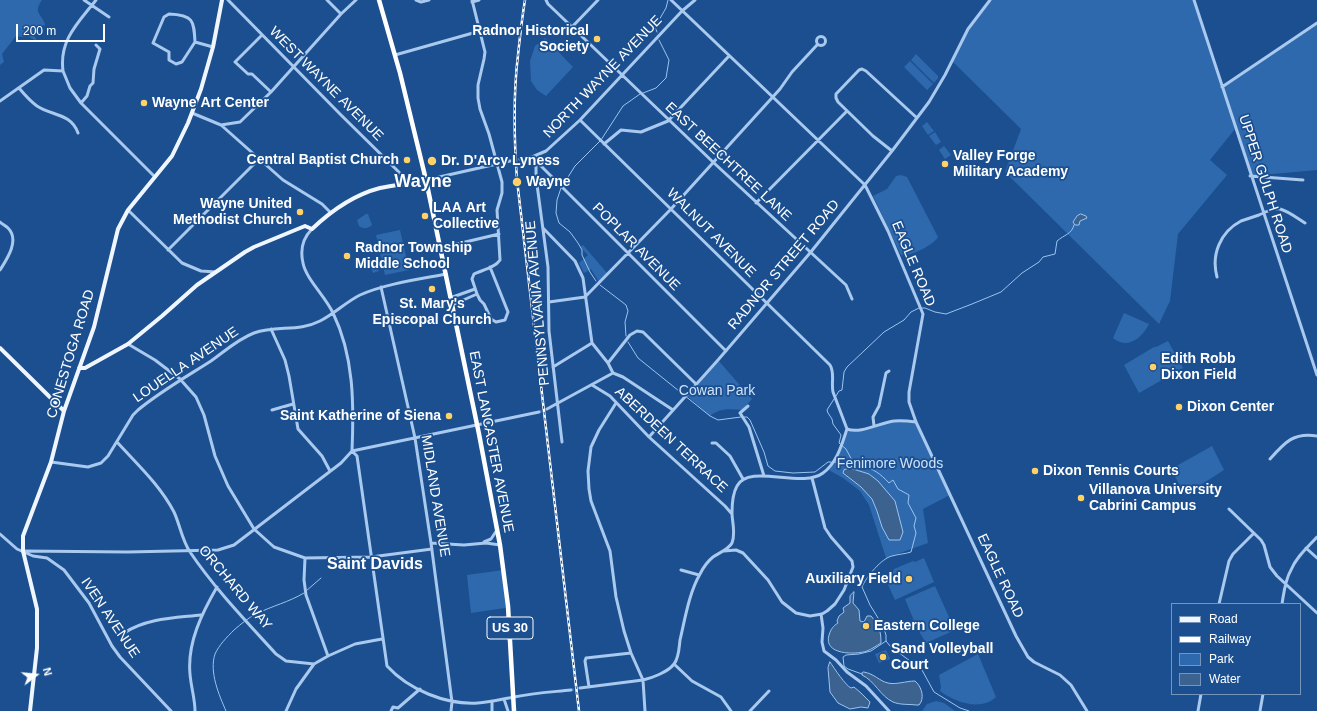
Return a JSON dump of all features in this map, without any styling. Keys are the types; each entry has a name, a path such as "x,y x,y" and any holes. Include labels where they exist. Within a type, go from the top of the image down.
{"highway":[{"name":"US 30","path":"379,0 426,180"},
{"name":"EAST LANCASTER AVENUE","path":"426,180 477,425 500,545 510,620 514,711"}],"main road":[{"name":"CONESTOGA ROAD","path":"30,711 37,648 37,609 23,551 25,532 50,462 64,411 94,327 118,229 128,210 175,152 201,89 213,47 222,0"},
{"path":"79,368 85,368 128,344 197,285 254,247 305,226 312,229 330,212 348,200 381,188 426,180"},
{"path":"0,348 64,411"}],"street":[{"path":"84,0 109,17"},
{"path":"96,0 69,34 64,48 62,61 63,71 70,88 81,103 155,177"},
{"name":"WEST WAYNE AVENUE","path":"228,0 410,183"},
{"path":"327,0 341,14"},
{"path":"221,125 240,122 271,92 341,14 356,0"},
{"path":"416,0 420,2 429,0"},
{"path":"478,0 472,1 483,45 484,59 478,85 478,102 489,134 502,186 497,210 500,260 498,264 490,267 473,275 472,279 477,294 492,320 498,322 505,320 508,314 490,267"},
{"name":"EAST BEECHTREE LANE","path":"546,0 548,4 668,121 846,285 852,299"},
{"path":"572,27 598,0"},
{"name":"EAGLE ROAD","path":"671,0 865,185 888,231 923,314 909,392 909,402 916,422 1016,636 1028,657 1041,666 1060,675 1071,684 1087,711"},
{"name":"NORTH WAYNE AVENUE","path":"520,159 546,152 580,120 682,11 695,0"},
{"name":"RADNOR STREET ROAD","path":"648,437 726,351 810,253 892,151 929,102 945,75 968,29 990,0"},
{"name":"UPPER GULPH ROAD","path":"1194,0 1250,176 1317,375"},
{"path":"169,14 191,19 194,26 195,42 182,62 176,64 169,60 170,52 153,43 164,18 169,14"},
{"path":"1222,87 1317,23"},
{"path":"394,55 480,31"},
{"path":"262,35 235,62 248,74 252,74 271,92"},
{"path":"195,42 213,47"},
{"path":"81,103 87,96 90,86 93,83 94,69 100,50 96,45"},
{"path":"549,302 585,297 671,210 773,98 792,72 817,45"},
{"path":"604,144 621,130 641,132 668,121 728,56"},
{"path":"892,151 873,136 838,102 836,94 858,70 862,69 917,118"},
{"path":"0,101 44,70 63,71"},
{"path":"19,88 37,106 70,121 75,126 78,133"},
{"path":"756,203 847,111"},
{"path":"192,113 221,125 283,180 322,204 330,212"},
{"name":"WALNUT AVENUE","path":"580,120 766,304 830,364 833,370 831,386 832,392 847,428"},
{"name":"POPLAR AVENUE","path":"532,157 536,163 726,351"},
{"path":"168,250 259,159"},
{"path":"426,180 510,160"},
{"name":"PENNSYLVANIA AVENUE","path":"536,163 536,177 548,267 549,331 562,442"},
{"path":"1250,176 1303,180"},
{"path":"1217,277 1214,268 1217,249 1220,242 1234,226 1243,220 1275,209 1282,210 1305,222"},
{"path":"128,210 182,263 201,271 216,272"},
{"path":"0,222 9,228 12,236 10,253 0,270"},
{"path":"543,228 575,261 583,278 592,343 614,373 623,376 673,410"},
{"path":"312,229 306,236 303,244 302,258 304,267 333,312 343,340 350,369 354,412 352,451 357,456 387,666 400,678 436,697 452,702 477,703 571,690"},
{"path":"440,248 499,234"},
{"name":"LOUELLA AVENUE","path":"50,462 92,467 104,460 133,414 180,379 237,342 254,333 271,329 298,329 319,322 356,297 381,287 446,274"},
{"name":"MIDLAND AVENUE","path":"381,287 396,360 416,438 452,702 451,711"},
{"path":"450,298 475,289"},
{"path":"452,305 477,294"},
{"path":"271,329 285,360 298,429 322,456 330,471"},
{"path":"608,363 630,335 637,331 643,332 696,384"},
{"path":"553,367 592,343"},
{"path":"128,344 155,360 180,379 196,397 204,414 215,456 228,486 254,529 274,547 305,558 371,558 432,549"},
{"path":"874,426 873,417 879,406 886,373 889,371"},
{"path":"547,409 614,373"},
{"name":"ABERDEEN TERRACE","path":"592,385 610,396 648,437 732,514"},
{"path":"616,403 599,430 592,447 588,471 589,489 591,501 610,551 616,597 631,653 642,680 645,711"},
{"path":"272,410 293,404"},
{"path":"748,406 740,413 744,417 751,433 764,476"},
{"path":"23,551 128,552 218,550 234,545 330,471 352,451 539,412"},
{"path":"736,550 732,543 734,531 732,514 736,487 743,479 764,476 802,479 812,478 822,474 833,462 840,450 847,428 849,430 862,429 895,421 916,422"},
{"path":"1270,458 1292,438 1303,435 1317,436"},
{"name":"ORCHARD WAY","path":"116,442 150,477 174,513 189,550 217,587 245,620 276,654 286,661 314,664"},
{"path":"712,443 716,444 730,456 743,479"},
{"path":"724,550 736,550 743,554 768,580 782,602 796,613 810,616 821,614 835,604 844,590 853,567 852,561 825,528 812,478"},
{"path":"1229,509 1264,545 1270,567 1277,576 1317,613"},
{"path":"480,543 491,539 497,530"},
{"path":"1219,603 1229,561 1233,554 1254,533"},
{"name":"IVEN AVENUE","path":"0,534 13,547 33,556 47,558 64,570 89,603 112,646 120,657 171,711"},
{"path":"1282,603 1290,570 1306,548 1317,537"},
{"path":"431,543 464,545 480,543 500,545"},
{"path":"580,688 651,678 674,664 678,654 691,596 699,574 712,558 732,543"},
{"path":"1306,548 1317,558"},
{"path":"305,558 304,580 306,594 328,656"},
{"path":"681,570 699,574"},
{"path":"195,711 189,674 191,653 201,616 217,587"},
{"path":"821,614 823,628 822,642 824,651 836,660 844,670 866,686 889,711"},
{"path":"124,633 134,626 160,620 201,616"},
{"path":"286,711 296,689 314,664 355,644 382,639"},
{"path":"589,687 585,661 586,658 631,653"},
{"path":"674,664 692,681 721,697 731,711"},
{"path":"392,711 394,707 399,709 420,689"},
{"path":"750,711 769,691"},
{"path":"1198,711 1201,695"},
{"path":"1260,711 1263,695"},
{"path":"504,699 508,711"},
{"path":"492,701 492,711"}],"green space":[{"path":"0,0 42,0 39,4 38,10 45,25 38,27 33,33 37,41 27,36 16,36 2,54 4,62 0,65"},
{"path":"990,0 1194,0 1222,87 1317,23 1317,170 1250,176 1235,129 1210,160 1227,175 1178,234 1170,301 1159,324 1005,172 1021,129 952,61 968,29"},
{"path":"545,38 573,67 546,96 537,90 531,81 530,61 535,46"},
{"path":"916,54 938,76 934,83 911,60"},
{"path":"910,61 933,84 927,90 904,67"},
{"path":"927,122 934,131 928,135 922,126"},
{"path":"935,132 941,142 936,145 929,136"},
{"path":"944,146 951,155 945,159 939,150"},
{"path":"901,175 907,177 938,237 927,247 905,255 901,255 873,196 887,189 896,176"},
{"path":"368,214 372,225 364,228 359,226 357,220"},
{"path":"400,230 409,270 385,275 376,235"},
{"path":"583,245 607,273 599,282 591,269 584,273 579,263 588,255 580,247"},
{"path":"375,260 379,271 373,273 369,263"},
{"path":"1124,313 1149,324 1143,334 1129,343 1124,343 1113,338"},
{"name":"Edith Robb Dixon Field","path":"1168,341 1183,368 1139,393 1124,365 1154,347"},
{"name":"Cowan Park","path":"718,360 752,399 742,410 721,410 710,416 686,395"},
{"name":"Fenimore Woods","path":"895,421 916,422 950,495 923,509 928,543 886,558 869,505 860,491 843,478 827,469 840,450 847,429 862,429"},
{"path":"1212,446 1224,470 1185,495 1171,469"},
{"name":"Auxiliary Field","path":"924,558 934,582 895,600 884,576 893,572 894,569"},
{"path":"503,570 508,606 505,608 471,613 467,575"},
{"path":"935,586 955,630 926,643 917,628 905,599"},
{"name":"Sand Volleyball Court","path":"886,650 890,659 879,663 875,654"},
{"path":"978,654 996,697 983,704 968,704 953,699 940,691 941,687 939,675"},
{"path":"936,701 944,703 955,711 922,711 927,704"}],"water":[{"path":"1081,214 1087,218 1080,221 1079,225 1075,225 1073,222 1077,216"},
{"path":"850,468 869,474 878,481 895,501 903,532 900,540 889,540 882,527 872,499 861,487 843,473 844,470"},
{"path":"854,592 853,603 859,610 860,621 864,622 867,616 871,616 879,628 881,643 862,652 841,652 835,650 828,642 829,635 832,628 838,623 837,621 839,616 844,612 843,608 850,603 850,596"},
{"path":"830,662 846,684 851,688 854,687 870,702 868,708 861,707 850,709 838,703 830,692 828,668"},
{"path":"864,672 888,683 894,684 915,681 919,685 921,691 921,702 919,705 916,705 893,702 884,696 867,678 862,675"}],"waterway":[{"path":"657,32 655,27 666,8 668,0"},
{"path":"643,93 656,88 666,78 669,60 659,40"},
{"path":"563,185 575,166 601,140 623,106 640,94"},
{"path":"561,188 557,200 556,213 559,223 570,232 578,243 590,272 596,281"},
{"path":"922,308 946,314 1001,292 1022,273 1039,262 1043,257 1055,254 1057,241 1070,232 1074,225"},
{"path":"600,285 626,305 628,311 625,322 626,336"},
{"path":"836,396 839,391 842,390 844,372 847,367 884,332 904,320 911,312 919,308"},
{"path":"628,342 638,358 710,416 718,420 741,417"},
{"path":"834,399 827,410 833,424 841,435 839,443 846,449 854,464"},
{"path":"744,417 747,417 750,420 764,452 768,466 775,471 793,473 815,472 828,462 831,462"},
{"path":"834,462 864,466 876,472 889,483 893,480 898,489 909,495 908,503 916,518 914,526 916,533 911,552 888,557 871,573 862,587 870,605 883,626 886,641 890,646 922,670 934,692 960,708 969,711"},
{"path":"306,591 321,578"},
{"path":"226,711 218,691 213,668 213,661 219,647 234,630 250,617 304,593"},
{"path":"862,674 844,666 843,657 846,655 871,651 886,641"}],"tunnel":[{"path":"510,161 520,159"},
{"path":"539,412 547,409"},
{"path":"571,690 580,688"}],"railway":[{"path":"525,0 515,86 517,180 579,711"}],"place":[{"name":"Radnor Historical Society","path":"597,39"},
{"name":"Wayne Art Center","path":"144,103"},
{"name":"Central Baptist Church","path":"407,160"},
{"name":"Dr. D'Arcy Lyness","path":"432,161"},
{"name":"Valley Forge Military Academy","path":"945,164"},
{"name":"Wayne","path":"517,182"},
{"name":"Wayne United Methodist Church","path":"300,212"},
{"name":"LAA Art Collective","path":"425,216"},
{"name":"Radnor Township Middle School","path":"347,256"},
{"name":"St. Mary's Episcopal Church","path":"432,289"},
{"name":"Edith Robb Dixon Field","path":"1153,367"},
{"name":"Dixon Center","path":"1179,407"},
{"name":"Saint Katherine of Siena","path":"449,416"},
{"name":"Dixon Tennis Courts","path":"1035,471"},
{"name":"Villanova University Cabrini Campus","path":"1081,498"},
{"name":"Auxiliary Field","path":"909,579"},
{"name":"Eastern College","path":"866,626"},
{"name":"Sand Volleyball Court","path":"883,657"}],"district":[{"name":"Wayne","path":"423,182"},
{"name":"Saint Davids","path":"375,565"}]}
